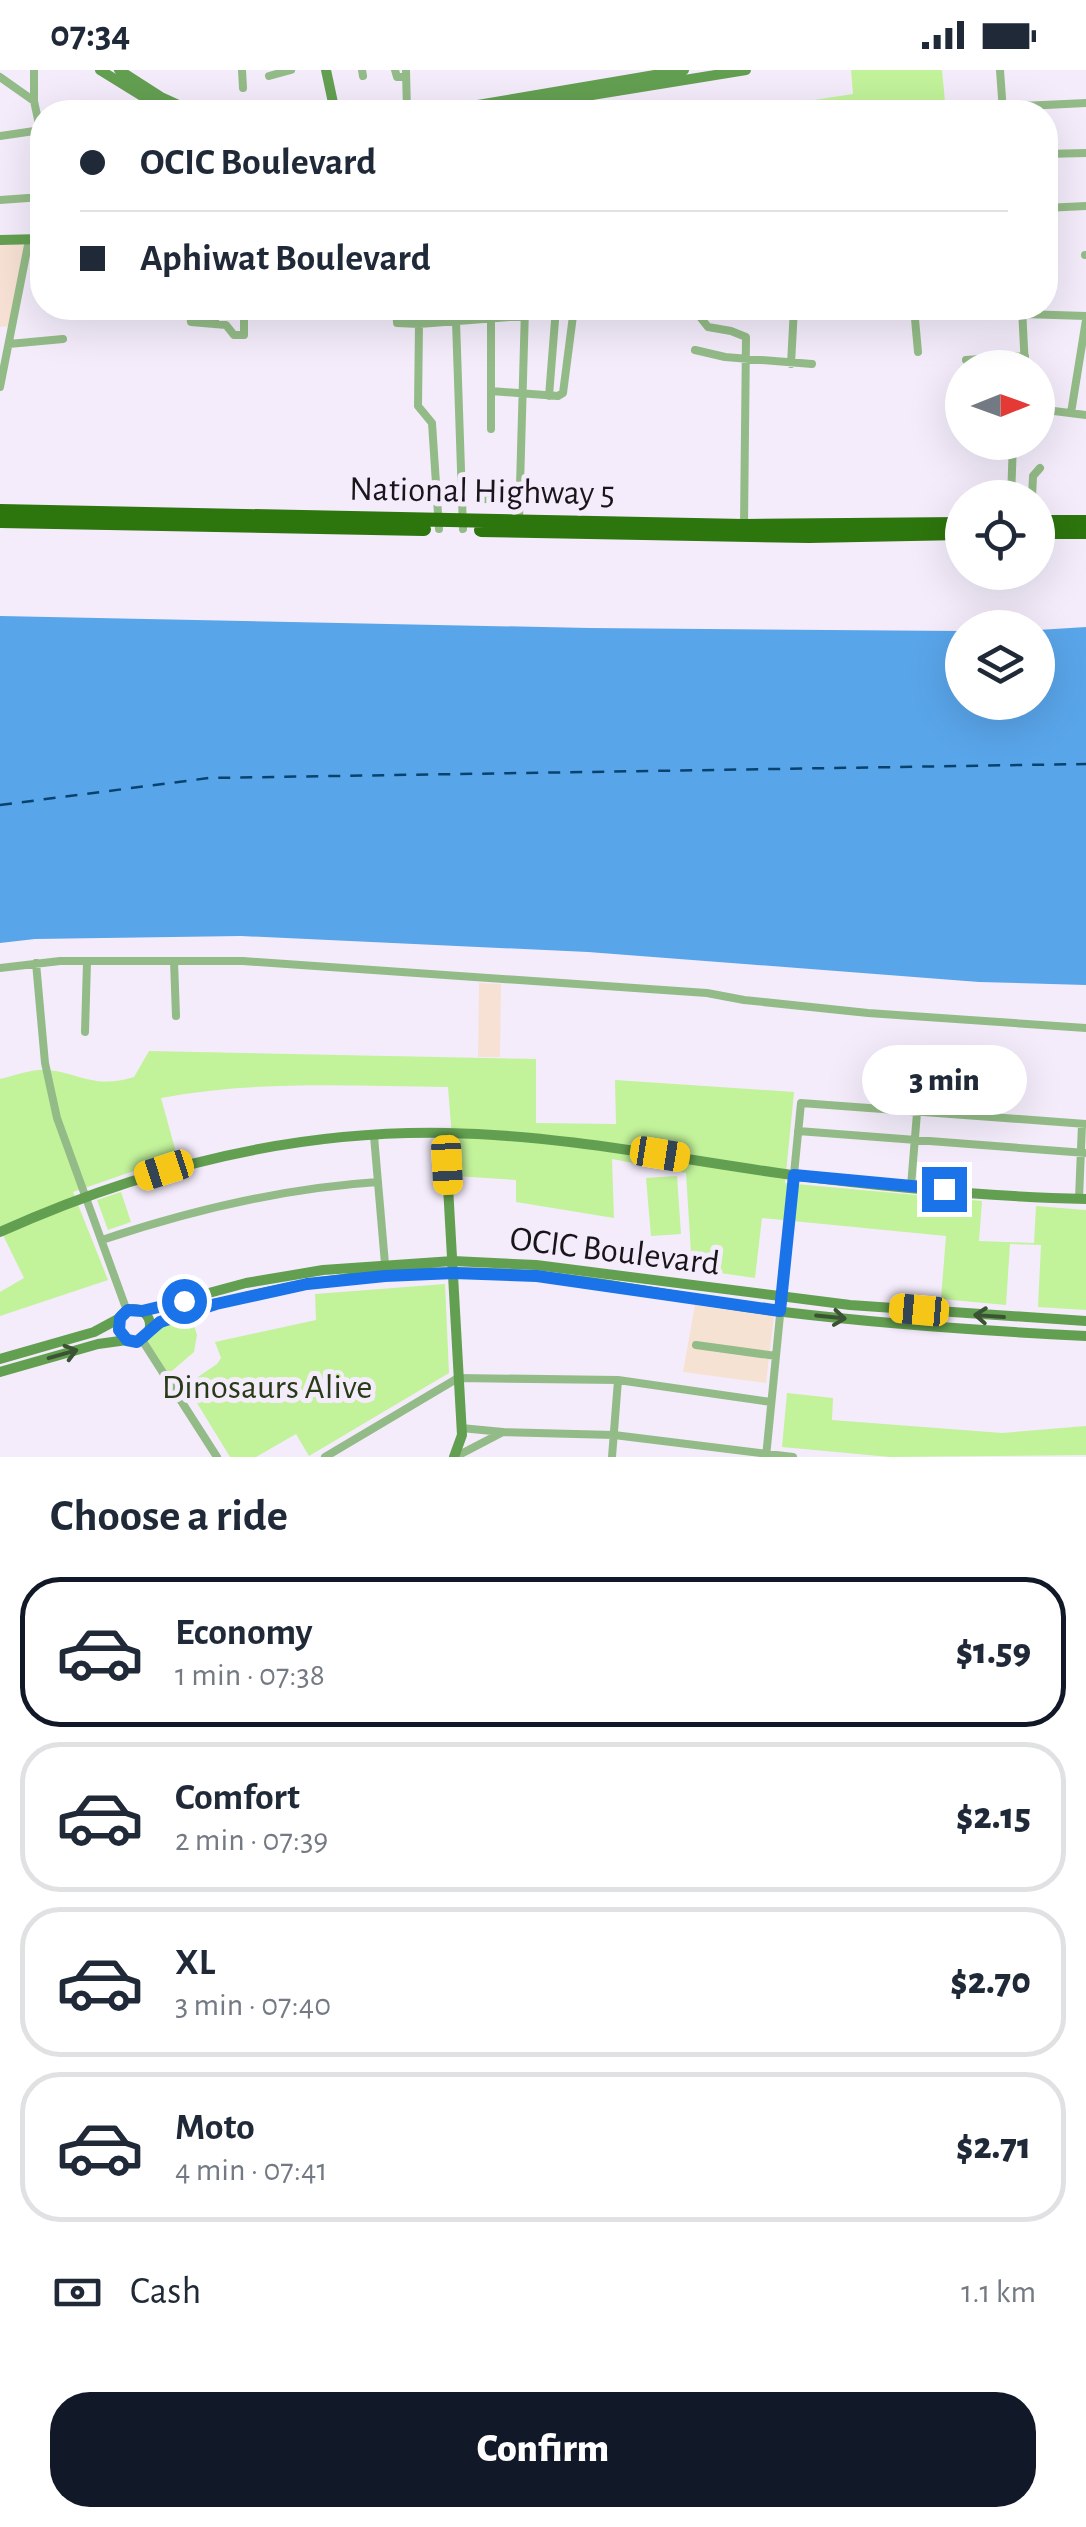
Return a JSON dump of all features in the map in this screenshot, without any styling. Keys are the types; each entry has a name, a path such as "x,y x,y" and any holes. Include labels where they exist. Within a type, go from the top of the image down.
{"highway":[{"name":"National Highway 5","path":"0,511 809,536 945,534"},
{"name":"National Highway 5","path":"0,522 439,524"},
{"path":"1055,522 1086,522"},
{"name":"National Highway 5","path":"519,526 945,524"},
{"path":"1055,532 1086,532"}],"street":[{"path":"34,70 34,100"},
{"path":"100,70 149,100"},
{"path":"119,70 166,100"},
{"path":"242,70 243,88"},
{"path":"269,76 291,70"},
{"path":"326,70 332,100"},
{"path":"394,70 397,77 406,74 407,100"},
{"path":"541,100 684,70"},
{"path":"568,94 746,70"},
{"path":"1000,70 1002,100"},
{"path":"0,77 33,100"},
{"path":"568,94 569,100"},
{"path":"1058,105 1086,103"},
{"path":"0,136 30,135"},
{"path":"1058,154 1086,153"},
{"path":"0,200 30,198"},
{"path":"1058,207 1086,206"},
{"path":"0,240 30,240"},
{"path":"0,388 30,263"},
{"path":"1058,315 1086,318 1071,413"},
{"path":"190,320 226,326 234,336 243,336 244,320"},
{"path":"397,320 397,324 461,320"},
{"path":"491,320 491,428"},
{"path":"519,526 525,320"},
{"path":"549,396 555,320"},
{"path":"491,391 563,394 573,320"},
{"path":"703,320 708,327 746,336 744,526"},
{"path":"791,364 793,320"},
{"path":"915,320 918,352"},
{"path":"1023,320 1025,350"},
{"path":"453,321 464,525"},
{"path":"419,324 418,406 432,423 439,524"},
{"path":"9,344 63,339"},
{"path":"695,350 744,359 812,364"},
{"path":"1055,411 1086,414"},
{"path":"1033,480 1040,468"},
{"path":"484,499 520,500"},
{"path":"84,1032 87,962"},
{"path":"174,962 176,1016"},
{"path":"0,968 36,963 243,962 707,993 868,1013 1086,1028"},
{"path":"36,963 50,1090 102,1240 124,1314 119,1330 127,1340"},
{"path":"0,1232 85,1196 164,1170 260,1148 446,1133 574,1142 794,1175 1082,1199 1084,1124 801,1103 794,1175 781,1298 766,1455"},
{"path":"910,1186 917,1113"},
{"path":"798,1131 1083,1154"},
{"path":"446,1133 462,1428 462,1444 455,1457"},
{"path":"374,1136 385,1264"},
{"path":"102,1240 176,1215 268,1195 378,1182"},
{"name":"OCIC Boulevard","path":"142,1311 279,1277 385,1264 589,1282 780,1311 887,1322 1086,1336"},
{"name":"OCIC Boulevard","path":"146,1335 160,1322 203,1308 300,1285 453,1267 536,1265 781,1298 1086,1321"},
{"path":"0,1359 94,1332 124,1314 142,1311 149,1319 146,1335 217,1457"},
{"path":"0,1372 98,1344 146,1335"},
{"path":"696,1345 776,1356"},
{"path":"325,1457 458,1378 618,1380 771,1402"},
{"path":"612,1457 618,1380"},
{"path":"462,1428 614,1435 793,1457"},
{"path":"455,1457 503,1432"},
{"path":"476,1446 482,1457"}],"shaded area":[{"path":"25,244 9,326 0,327 0,245"},
{"path":"479,983 501,984 500,1057 478,1057"},
{"path":"695,1305 774,1316 766,1383 683,1372"}],"green space":[{"path":"851,70 942,70 945,100 814,100 853,94"},
{"path":"149,1051 536,1059 536,1123 616,1124 615,1080 794,1092 785,1183 982,1201 979,1241 1034,1243 1036,1206 1086,1210 1086,1310 1038,1307 1041,1245 1010,1244 1006,1305 941,1299 946,1236 762,1218 755,1278 692,1269 686,1173 612,1159 614,1218 516,1202 516,1180 455,1176 448,1087 304,1085 161,1098 177,1156 73,1192 108,1280 0,1316 0,1292 24,1278 0,1229 0,1079 51,1070 106,1082 119,1081 134,1077"},
{"path":"677,1176 681,1234 651,1236 646,1178"},
{"path":"121,1192 131,1222 108,1230 97,1200"},
{"name":"Dinosaurs Alive","path":"445,1284 449,1373 309,1456 296,1434 256,1457 230,1457 186,1385 217,1364 221,1358 215,1342 316,1320 315,1294"},
{"path":"190,1312 197,1335 194,1352 166,1376 142,1340 150,1330"},
{"path":"787,1393 833,1398 832,1420 1002,1433 1086,1426 1086,1455 890,1457 782,1447"}],"water":[{"path":"0,616 945,631 945,720 1055,720 1055,629 1086,627 1086,985 979,982 588,952 241,936 0,943"}],"ferry route":[{"path":"0,805 209,778 1086,764"}],"route":[{"path":"184,1301 124,1312 118,1324 122,1336 137,1342 160,1322 216,1304 300,1285 454,1273 589,1282 780,1311 794,1175 944,1189"}]}
